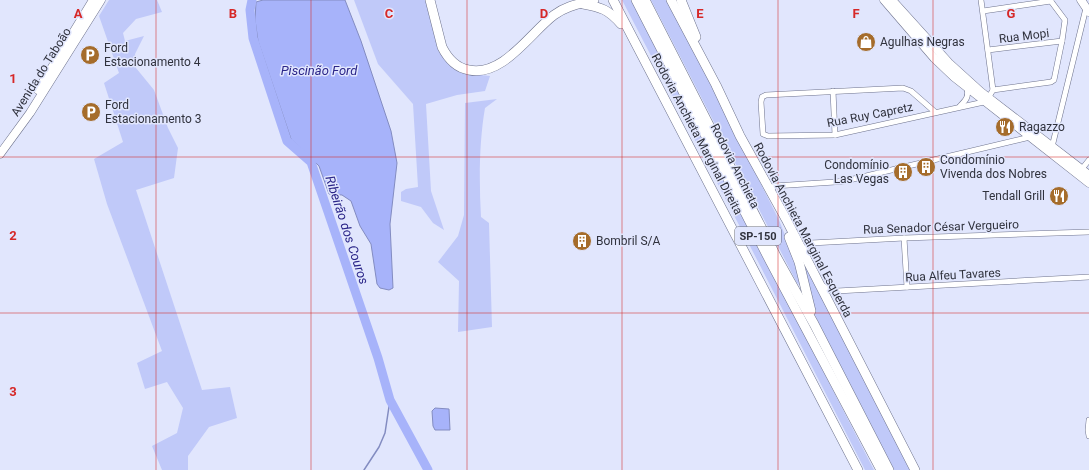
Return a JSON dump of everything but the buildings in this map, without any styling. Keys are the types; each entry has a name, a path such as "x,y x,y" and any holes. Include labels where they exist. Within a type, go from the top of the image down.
{"highway":[{"path":"430,0 442,47 445,53 456,65 473,71 484,71 502,64 552,16 564,8 594,0"},
{"name":"Rodovia Anchieta Marginal Direita","path":"613,0 858,470"},
{"name":"Rodovia Anchieta","path":"636,0 770,261 881,470"},
{"name":"Rodovia Anchieta","path":"645,0 777,258 814,324 889,470"},
{"name":"Rodovia Anchieta Marginal Esquerda","path":"671,0 716,85 740,136 805,256 915,470"},
{"path":"681,0 716,85"},
{"path":"577,4 594,6 608,11 614,15 631,35"},
{"path":"778,207 799,262 814,324"}],"main road":[{"name":"Avenida do Taboão","path":"0,147 23,115 93,0"},
{"name":"Avenida do Taboão","path":"0,154 30,113 101,0"},
{"path":"884,0 943,67 967,88 985,99 1052,147 1080,172 1089,183"},
{"path":"892,0 949,63 985,99 1030,137 1080,172 1089,175"},
{"path":"1081,0 1088,10"}],"street":[{"path":"982,0 994,90"},
{"path":"983,11 1050,1 1064,20 1062,41 1055,78 1051,82 994,90 985,99"},
{"path":"1052,147 1088,10"},
{"name":"Rua Mopi","path":"988,50 1062,41"},
{"path":"835,135 833,91 907,88 935,112"},
{"path":"959,107 968,96 967,88"},
{"name":"Rua Ruy Capretz","path":"833,91 764,96 762,98 763,135 835,135 959,107 985,99"},
{"path":"771,193 774,186 846,180 1030,137"},
{"path":"1080,172 1089,160"},
{"name":"Rua Senador César Vergueiro","path":"805,256 806,247 811,243 904,238 1089,232"},
{"path":"904,238 907,287"},
{"name":"Rua Alfeu Tavares","path":"819,283 828,289 837,291 1089,277"},
{"path":"1089,420 1089,436"}],"shaded area":[{"path":"109,0 157,0 162,12 136,19 123,33 125,41 144,36 135,54 136,68 154,90 168,128 178,148 174,178 136,190 202,390 230,387 237,418 209,427 188,456 188,470 162,470 152,446 177,433 183,408 167,382 145,389 137,363 162,351 107,204 94,159 123,142 104,83 119,73 99,16"},
{"path":"354,0 427,0 440,53 454,67 465,73 490,76 485,91 457,95 426,104 431,191 444,230 433,223 421,207 401,201 401,192 406,189 418,187 413,104 378,64"},
{"path":"622,0 632,0 874,470 865,470"},
{"path":"651,0 668,0 779,220 792,253 801,286 797,283"},
{"path":"497,99 485,108 480,162 481,217 489,223 492,327 458,332 459,281 438,262 458,236 464,215 465,103"},
{"path":"794,243 911,470 894,470 816,318"}],"water":[{"name":"Piscinão Ford","path":"263,0 345,0 361,41 391,131 397,163 390,224 393,288 389,290 380,288 377,284 371,244 360,226 351,201 342,195 329,194 319,166 291,139 258,41 255,20 256,2"},
{"path":"435,408 449,409 450,430 435,430 433,426 432,411"}],"waterway":[{"name":"Ribeirão dos Couros","path":"252,0 250,10 253,38 287,141 311,162 378,358 390,400 428,470"},
{"path":"364,470 379,447 385,433 390,400"}],"place":[{"name":"Agulhas Negras","path":"866,42"},
{"name":"Ford Estacionamento 4","path":"90,55"},
{"name":"Ford Estacionamento 3","path":"91,112"},
{"name":"Ragazzo","path":"1005,127"},
{"name":"Condomínio Vivenda dos Nobres","path":"926,167"},
{"name":"Condomínio Las Vegas","path":"903,172"},
{"name":"Tendall Grill","path":"1059,196"},
{"name":"Bombril S/A","path":"582,241"}]}
